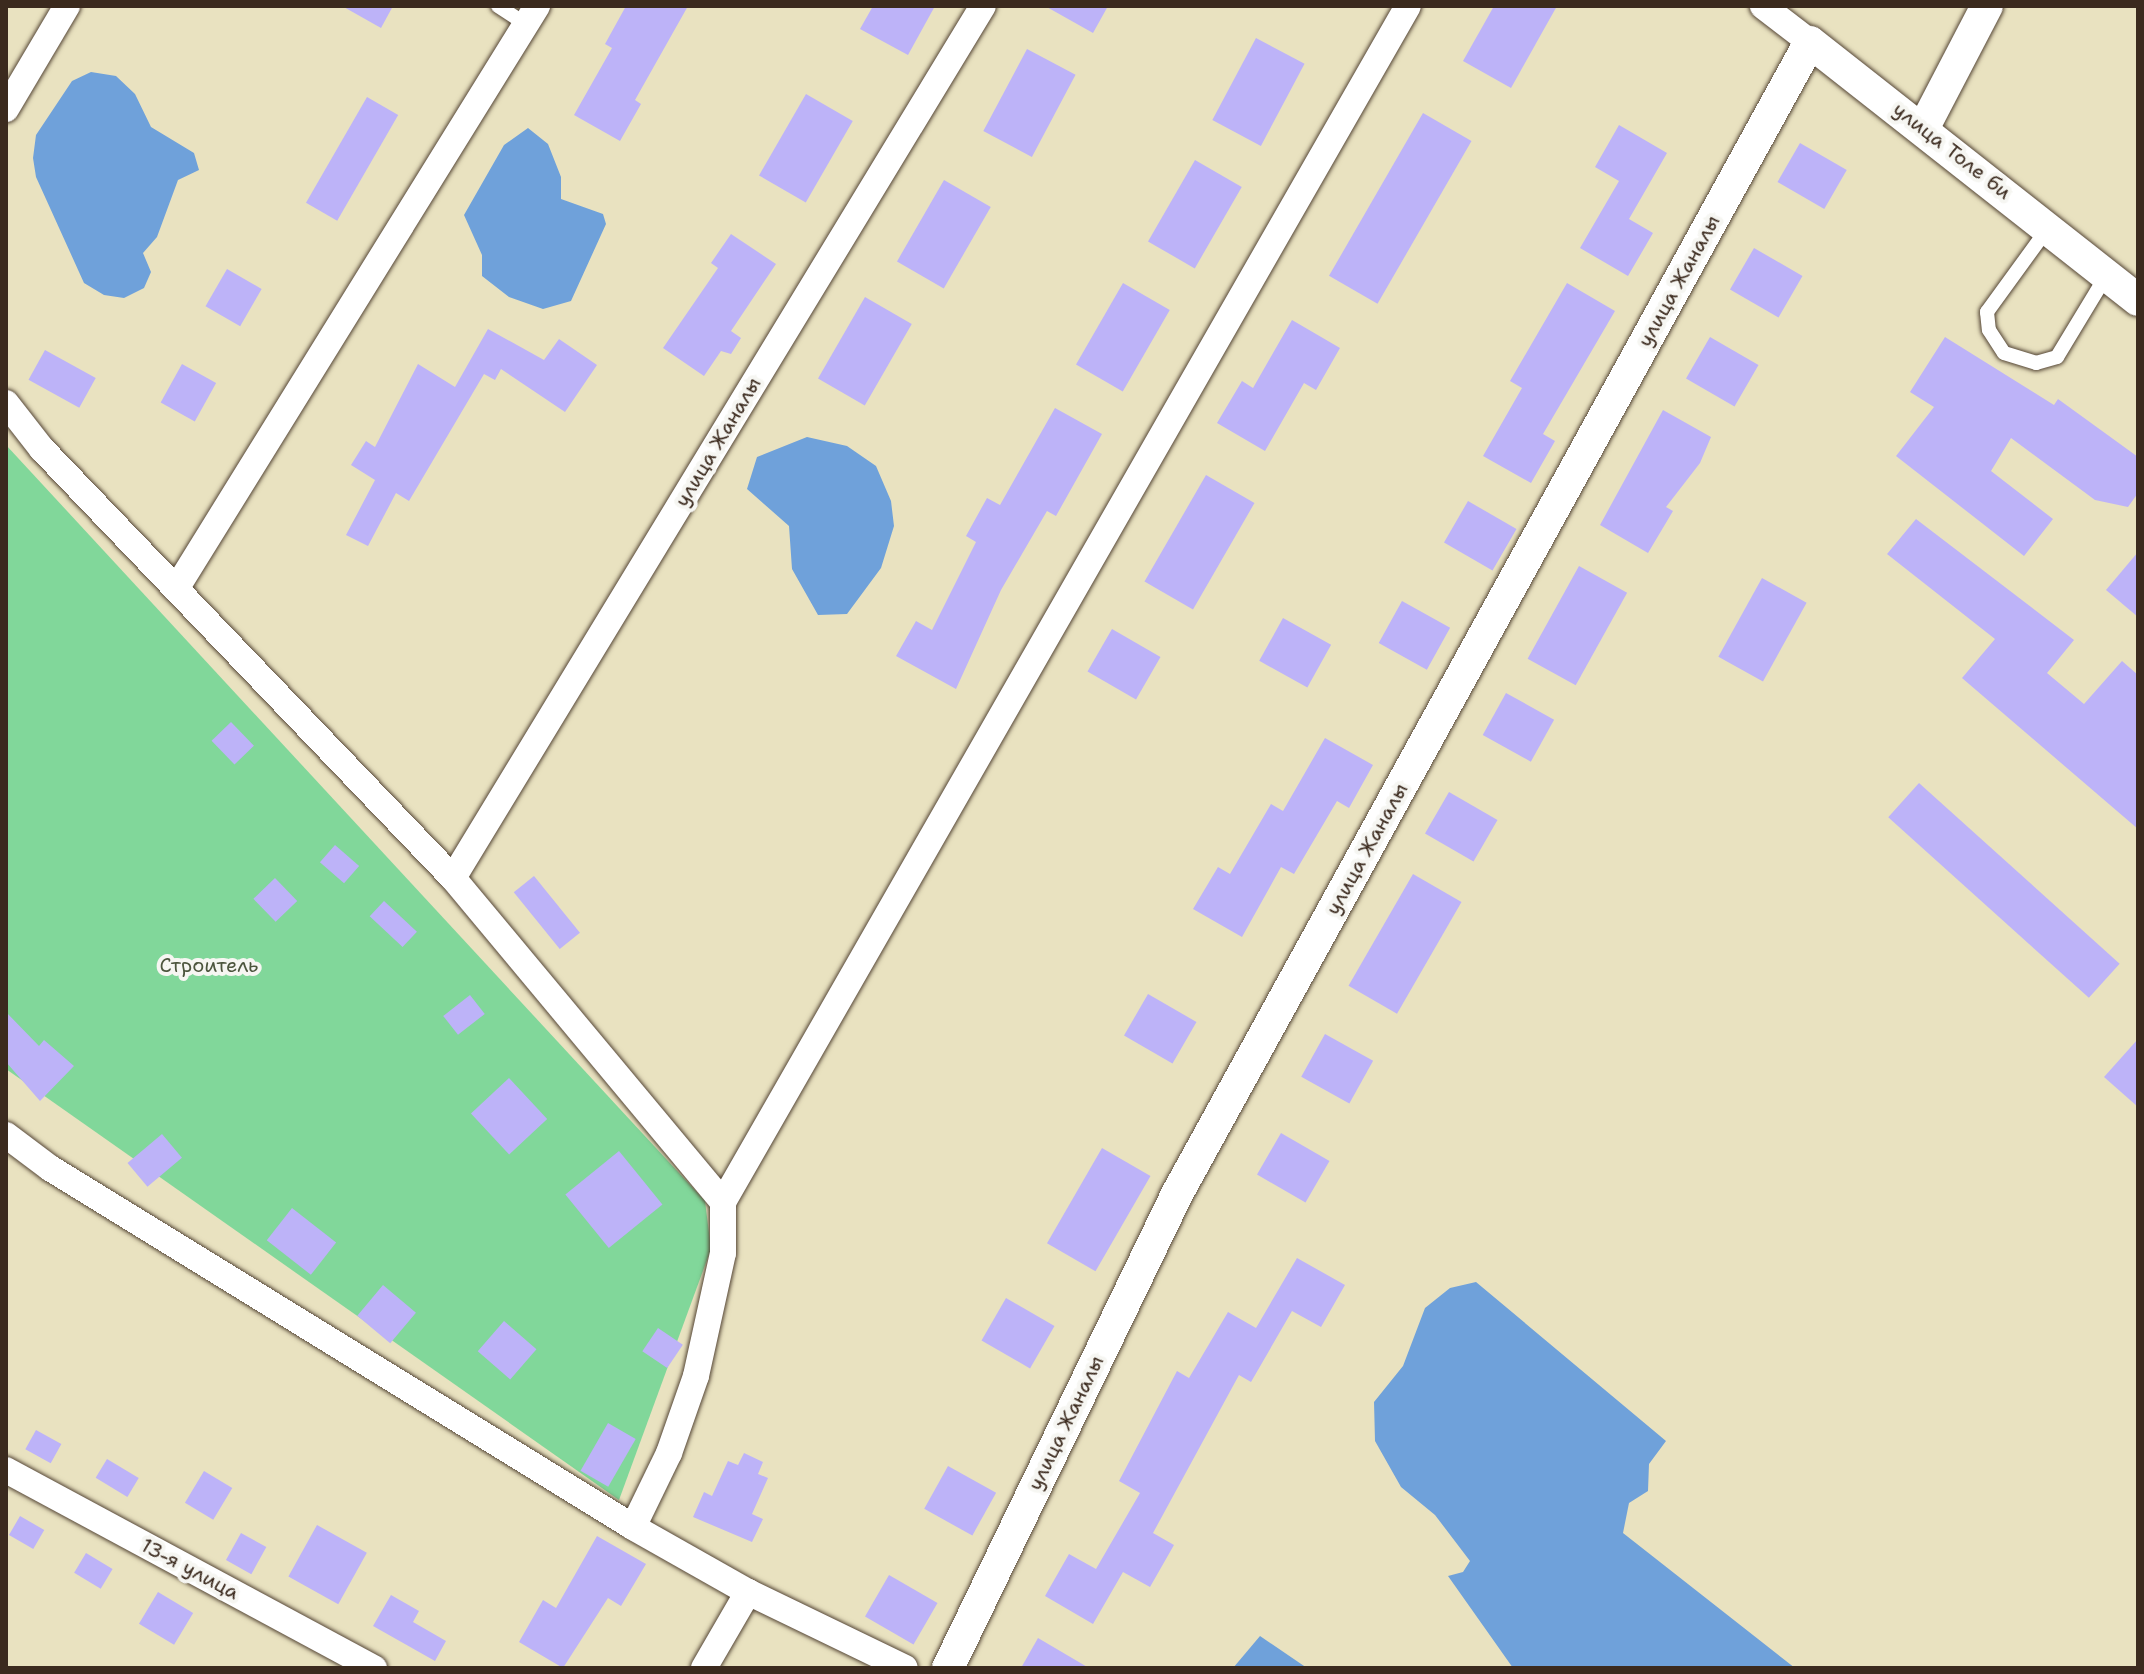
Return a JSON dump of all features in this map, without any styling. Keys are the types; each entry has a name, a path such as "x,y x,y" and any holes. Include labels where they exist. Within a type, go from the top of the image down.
{"street":[{"path":"6,109 67,6"},
{"name":"улица Жаналы","path":"453,878 983,6"},
{"path":"633,1527 669,1453 696,1376 723,1253 723,1202 1408,6"},
{"name":"улица Толе би","path":"1763,6 1924,127 2138,300"},
{"path":"1924,127 1987,6"},
{"path":"176,589 531,15"},
{"name":"улица Жаналы","path":"948,1668 1177,1194 1810,42"},
{"path":"6,403 42,449 453,878 723,1202"},
{"path":"6,1135 50,1168 633,1527 748,1592 905,1668"},
{"name":"13-я улица","path":"6,1470 374,1668"},
{"path":"704,1668 748,1592"}],"lane":[{"path":"498,6 531,15"},
{"path":"2048,228 1987,312 1989,330 2004,353 2036,363 2057,357 2106,275"}],"green space":[{"name":"Строитель","path":"6,445 705,1201 711,1249 619,1500 6,1069"}],"water":[{"path":"91,72 116,76 135,94 151,127 194,153 199,170 178,180 157,237 143,253 151,272 144,288 124,298 104,295 84,283 36,177 33,158 36,135 72,81"},
{"path":"528,128 548,144 561,177 561,199 603,214 606,224 571,301 543,309 509,297 482,276 482,255 464,215 504,145"},
{"path":"807,437 847,446 876,466 891,501 894,526 881,568 847,614 818,615 792,569 789,526 747,489 757,457"},
{"path":"1476,1282 1666,1441 1649,1464 1648,1491 1629,1503 1623,1533 1795,1668 1513,1668 1448,1576 1463,1572 1470,1561 1435,1515 1401,1487 1375,1441 1374,1402 1403,1366 1425,1308 1450,1288"},
{"path":"1260,1636 1307,1668 1233,1668"}],"building":[{"path":"342,6 393,6 381,28"},
{"path":"626,6 688,6 635,100 641,104 620,141 574,115 612,48 605,44"},
{"path":"873,6 935,6 908,55 860,29"},
{"path":"1045,6 1108,6 1093,33"},
{"path":"1494,6 1557,6 1511,88 1463,61"},
{"path":"1256,38 1305,64 1261,146 1212,120"},
{"path":"1027,49 1076,75 1032,157 983,131"},
{"path":"806,94 853,121 806,202 759,175"},
{"path":"367,97 398,115 337,221 306,203"},
{"path":"1423,113 1471,141 1377,304 1329,276"},
{"path":"1619,125 1667,153 1629,219 1653,233 1628,276 1580,248 1619,181 1595,167"},
{"path":"1800,143 1847,170 1824,209 1778,182"},
{"path":"1195,160 1242,187 1195,268 1148,241"},
{"path":"944,180 991,207 944,288 897,261"},
{"path":"731,234 776,264 731,331 741,338 731,354 721,351 704,376 663,348 718,268 711,263"},
{"path":"1754,248 1802,276 1778,318 1730,290"},
{"path":"227,269 262,289 240,326 206,306"},
{"path":"1123,283 1170,310 1123,391 1076,364"},
{"path":"1567,283 1615,311 1543,434 1555,441 1531,483 1483,456 1522,388 1510,381"},
{"path":"865,297 912,324 865,405 818,378"},
{"path":"1292,320 1340,348 1316,390 1304,383 1265,451 1217,423 1242,381 1253,388"},
{"path":"488,329 544,360 559,339 597,365 565,412 501,369 495,380 484,374 409,501 396,493 368,546 346,535 375,480 351,465 366,441 375,447 418,364 455,387"},
{"path":"1710,337 1758,365 1734,407 1686,379"},
{"path":"1945,337 2054,405 2058,399 2138,457 2138,493 2128,507 2095,500 2011,438 1991,471 2053,519 2024,556 1896,456 1934,407 1910,392"},
{"path":"45,350 96,378 79,408 29,380"},
{"path":"182,364 216,383 195,421 161,402"},
{"path":"1055,408 1102,434 1056,516 1047,511 1001,590 956,689 896,656 916,621 932,630 976,542 966,536 987,498 1000,505"},
{"path":"1663,410 1711,437 1700,463 1666,507 1673,511 1648,553 1600,525"},
{"path":"1206,475 1254,503 1193,610 1144,582"},
{"path":"1468,501 1516,529 1492,571 1444,543"},
{"path":"1916,519 2074,640 2047,673 2084,704 2122,661 2138,675 2138,829 1962,678 1995,639 1887,554"},
{"path":"2138,552 2138,617 2106,590"},
{"path":"1579,566 1627,593 1576,685 1528,659"},
{"path":"1762,578 1807,603 1763,681 1718,657"},
{"path":"1402,601 1450,628 1427,670 1379,643"},
{"path":"1283,618 1331,645 1307,688 1259,661"},
{"path":"1112,629 1160,657 1136,699 1088,671"},
{"path":"1506,693 1554,720 1531,762 1483,735"},
{"path":"231,722 254,746 235,764 212,741"},
{"path":"1325,738 1373,765 1349,808 1337,801 1294,874 1281,867 1242,937 1193,909 1218,867 1230,874 1271,804 1283,811"},
{"path":"1919,783 2120,964 2089,998 1888,817"},
{"path":"1449,792 1497,820 1473,862 1425,834"},
{"path":"335,845 359,866 344,883 320,862"},
{"path":"1413,874 1461,902 1397,1014 1348,986"},
{"path":"534,876 580,933 560,949 514,892"},
{"path":"275,878 297,901 276,922 253,899"},
{"path":"384,901 417,932 403,947 370,916"},
{"path":"1148,994 1196,1022 1172,1064 1124,1036"},
{"path":"470,995 485,1014 458,1035 443,1016"},
{"path":"6,1012 39,1046 44,1040 74,1066 40,1101 6,1062"},
{"path":"1325,1034 1373,1061 1349,1104 1301,1077"},
{"path":"2138,1039 2138,1107 2104,1077"},
{"path":"509,1078 547,1119 509,1154 471,1113"},
{"path":"1281,1133 1329,1161 1305,1203 1257,1175"},
{"path":"162,1134 182,1158 147,1187 128,1163"},
{"path":"1102,1148 1150,1176 1095,1271 1047,1243"},
{"path":"619,1151 662,1205 609,1248 565,1194"},
{"path":"292,1208 336,1242 311,1275 267,1240"},
{"path":"1297,1258 1345,1285 1321,1327 1292,1311 1251,1382 1239,1375 1153,1533 1174,1545 1150,1587 1123,1572 1093,1624 1045,1596 1069,1554 1096,1569 1140,1493 1119,1481 1177,1371 1189,1378 1228,1312 1256,1328"},
{"path":"383,1285 416,1313 390,1343 357,1316"},
{"path":"1006,1298 1054,1326 1030,1368 982,1340"},
{"path":"504,1321 536,1349 510,1379 478,1351"},
{"path":"658,1328 683,1345 667,1368 642,1351"},
{"path":"608,1423 636,1439 608,1487 580,1471"},
{"path":"36,1430 61,1444 51,1463 25,1449"},
{"path":"744,1453 763,1462 758,1474 768,1478 752,1514 763,1519 752,1542 693,1517 704,1492 712,1496 728,1461 738,1465"},
{"path":"107,1459 139,1478 127,1497 96,1478"},
{"path":"948,1466 996,1493 972,1536 924,1509"},
{"path":"204,1471 232,1488 213,1520 185,1503"},
{"path":"20,1516 44,1530 33,1549 9,1535"},
{"path":"317,1525 367,1553 338,1604 288,1577"},
{"path":"241,1533 266,1547 251,1574 226,1560"},
{"path":"597,1536 646,1564 621,1606 608,1598 563,1668 519,1642 543,1600 556,1608"},
{"path":"86,1553 113,1569 101,1589 74,1573"},
{"path":"889,1575 937,1603 913,1645 865,1617"},
{"path":"158,1592 193,1613 174,1645 139,1624"},
{"path":"391,1595 419,1611 413,1622 446,1641 435,1661 373,1626"},
{"path":"1038,1638 1089,1668 1021,1668"}]}
